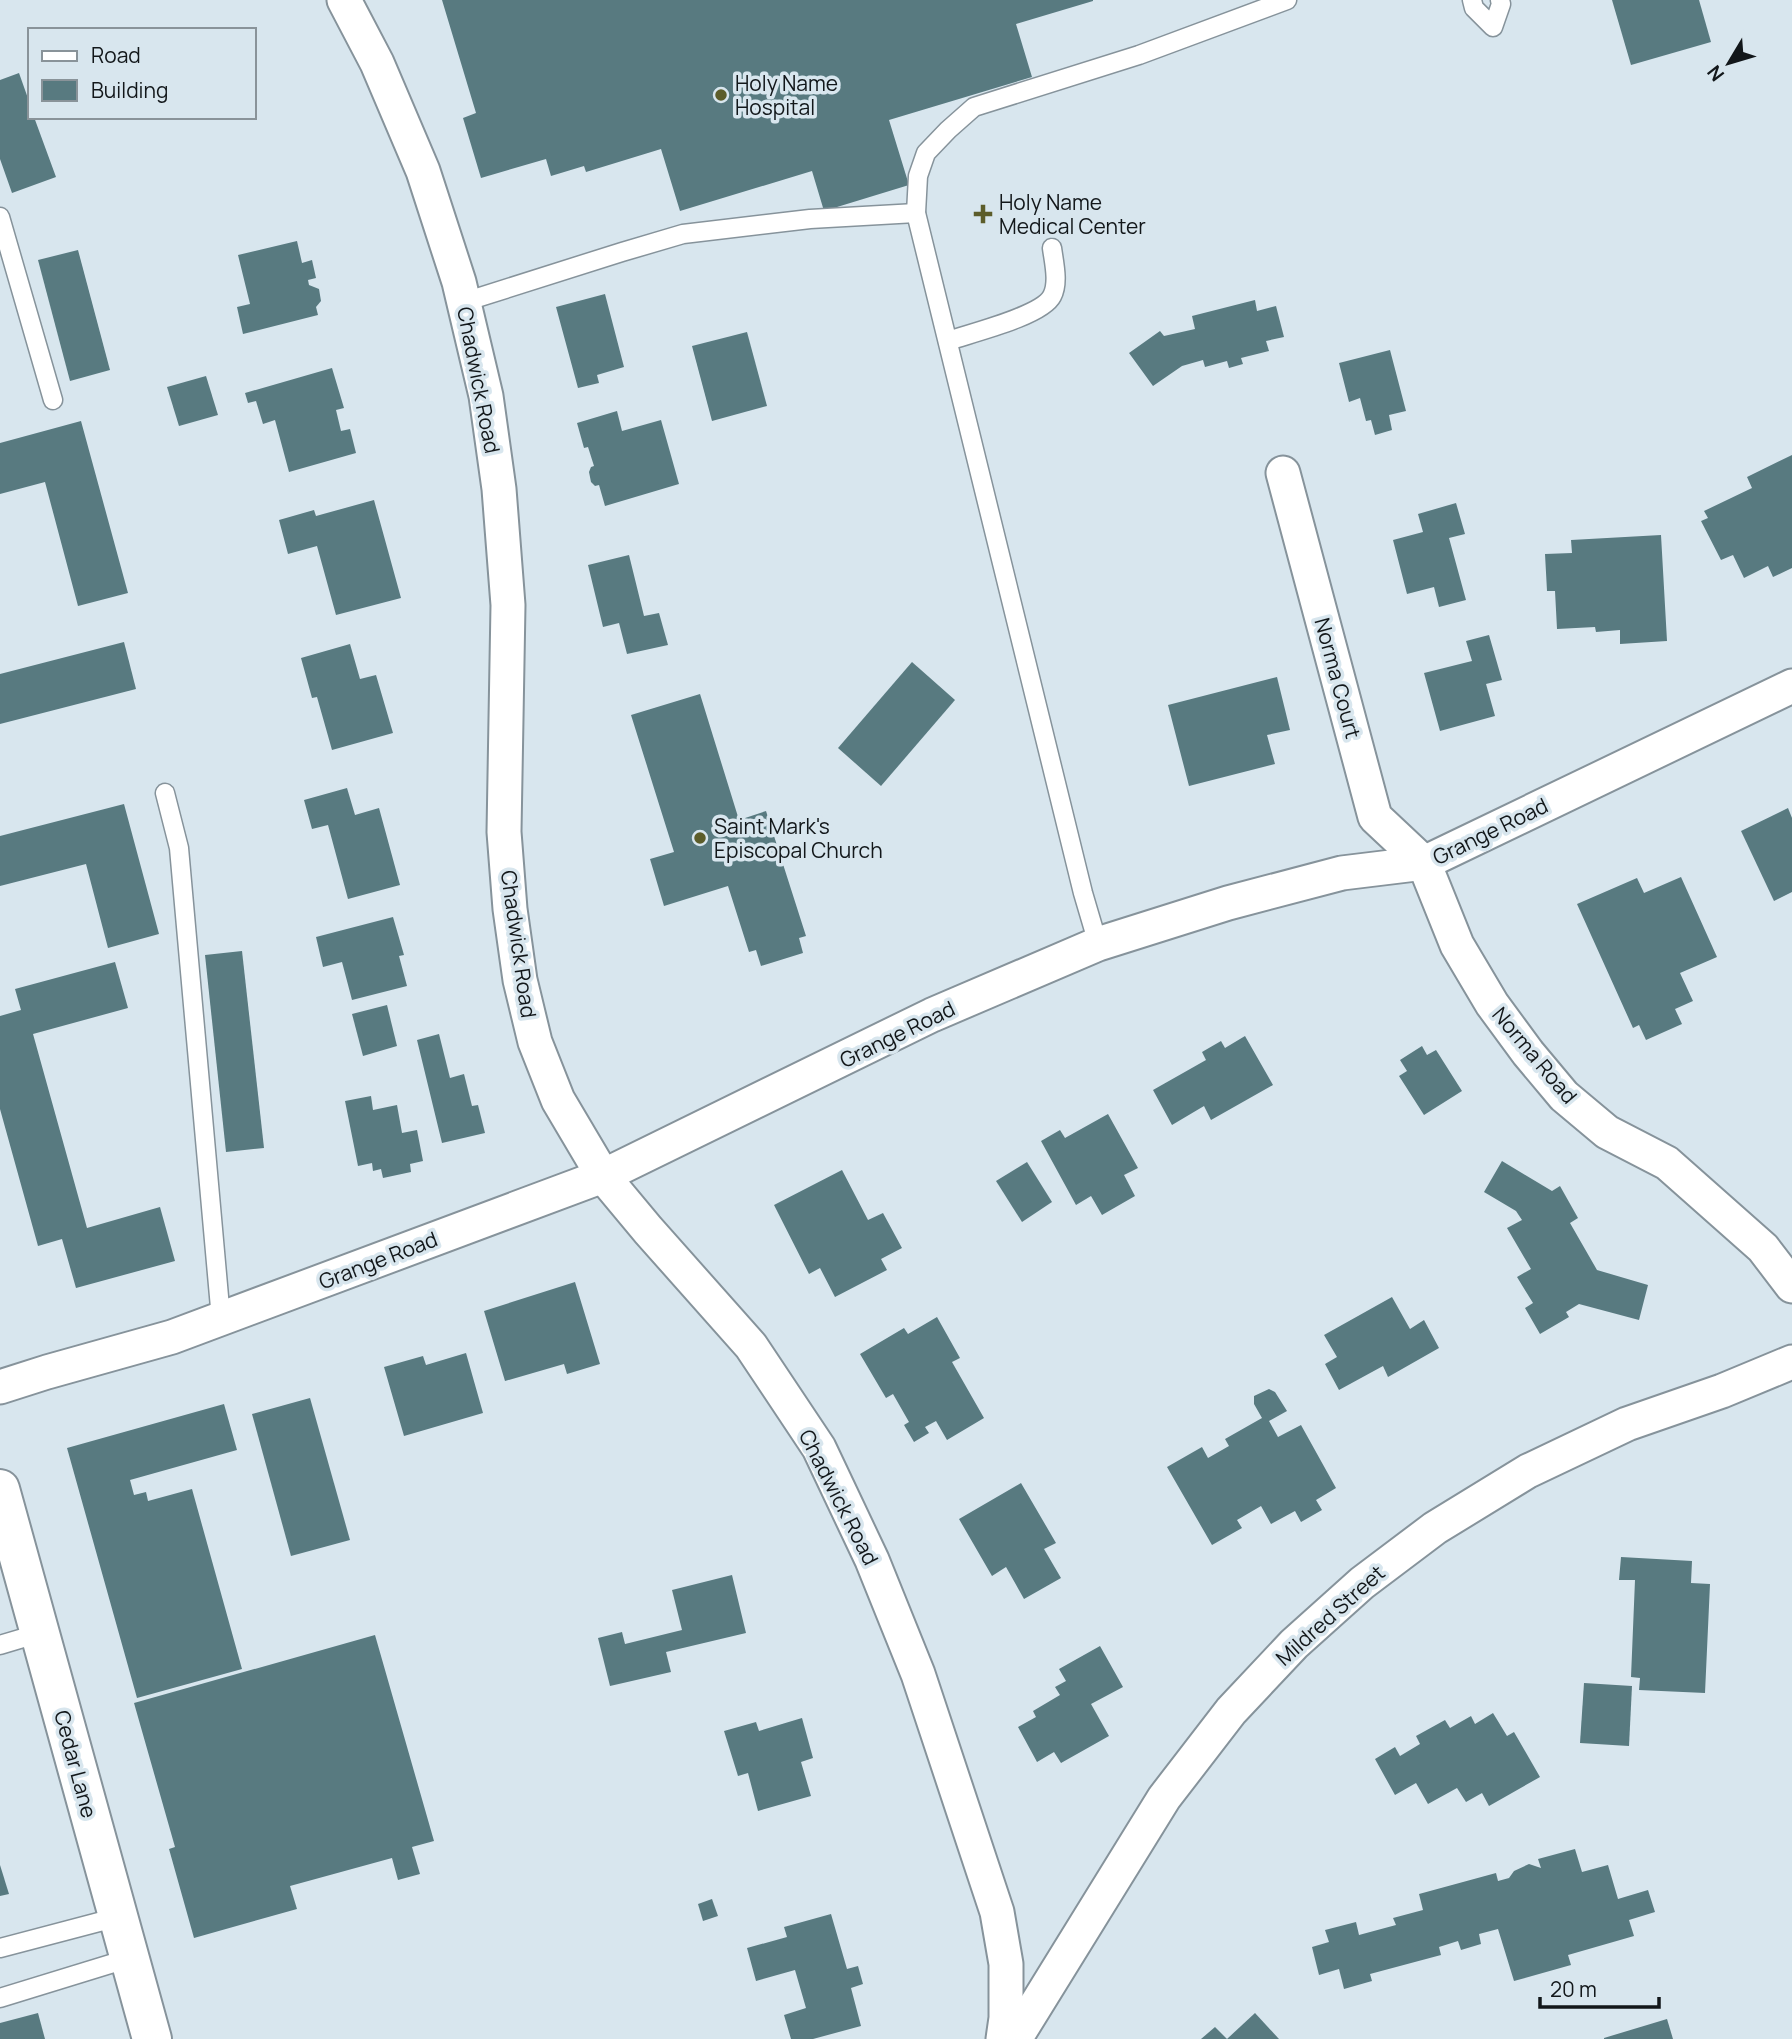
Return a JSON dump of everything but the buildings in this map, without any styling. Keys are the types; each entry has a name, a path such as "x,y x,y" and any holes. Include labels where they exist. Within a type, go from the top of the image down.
{"main road":[{"name":"Cedar Lane","path":"0,1489 152,2039"}],"street":[{"name":"Chadwick Road","path":"344,0 377,64 423,171 459,282 486,396 499,489 508,605 504,832 510,909 520,980 535,1042 558,1100 603,1176 751,1346 819,1448 873,1560 918,1674 997,1912 1006,1964 1006,2018 1003,2039"},
{"name":"Norma Court","path":"1283,473 1375,817 1424,863"},
{"name":"Grange Road","path":"0,1387 221,1320 603,1176 932,1016 1098,944 1228,903 1342,873 1424,863 1792,685"},
{"name":"Norma Road","path":"1424,863 1457,945 1492,1004 1564,1096 1607,1132 1667,1163 1763,1248 1792,1286"},
{"name":"Mildred Street","path":"1014,2039 1164,1798 1231,1711 1294,1644 1362,1583 1435,1528 1528,1471 1627,1424 1722,1391 1792,1362"}],"lane":[{"path":"1098,944 1083,893 916,213 918,176 926,153 974,107 1139,55 1287,0"},
{"path":"1472,0 1474,8 1493,27 1500,0"},
{"path":"464,302 683,234 810,219 916,213"},
{"path":"0,217 53,400"},
{"path":"948,341 1032,313 1046,304 1055,287 1052,248"},
{"path":"164,793 179,848 221,1320"},
{"path":"0,1645 40,1633"},
{"path":"0,1948 118,1917"},
{"path":"0,1998 130,1958"}],"place":[{"name":"Holy Name Hospital","path":"721,95"},
{"name":"Holy Name Medical Center","path":"983,214"},
{"name":"Saint Mark's Episcopal Church","path":"700,838"}]}
